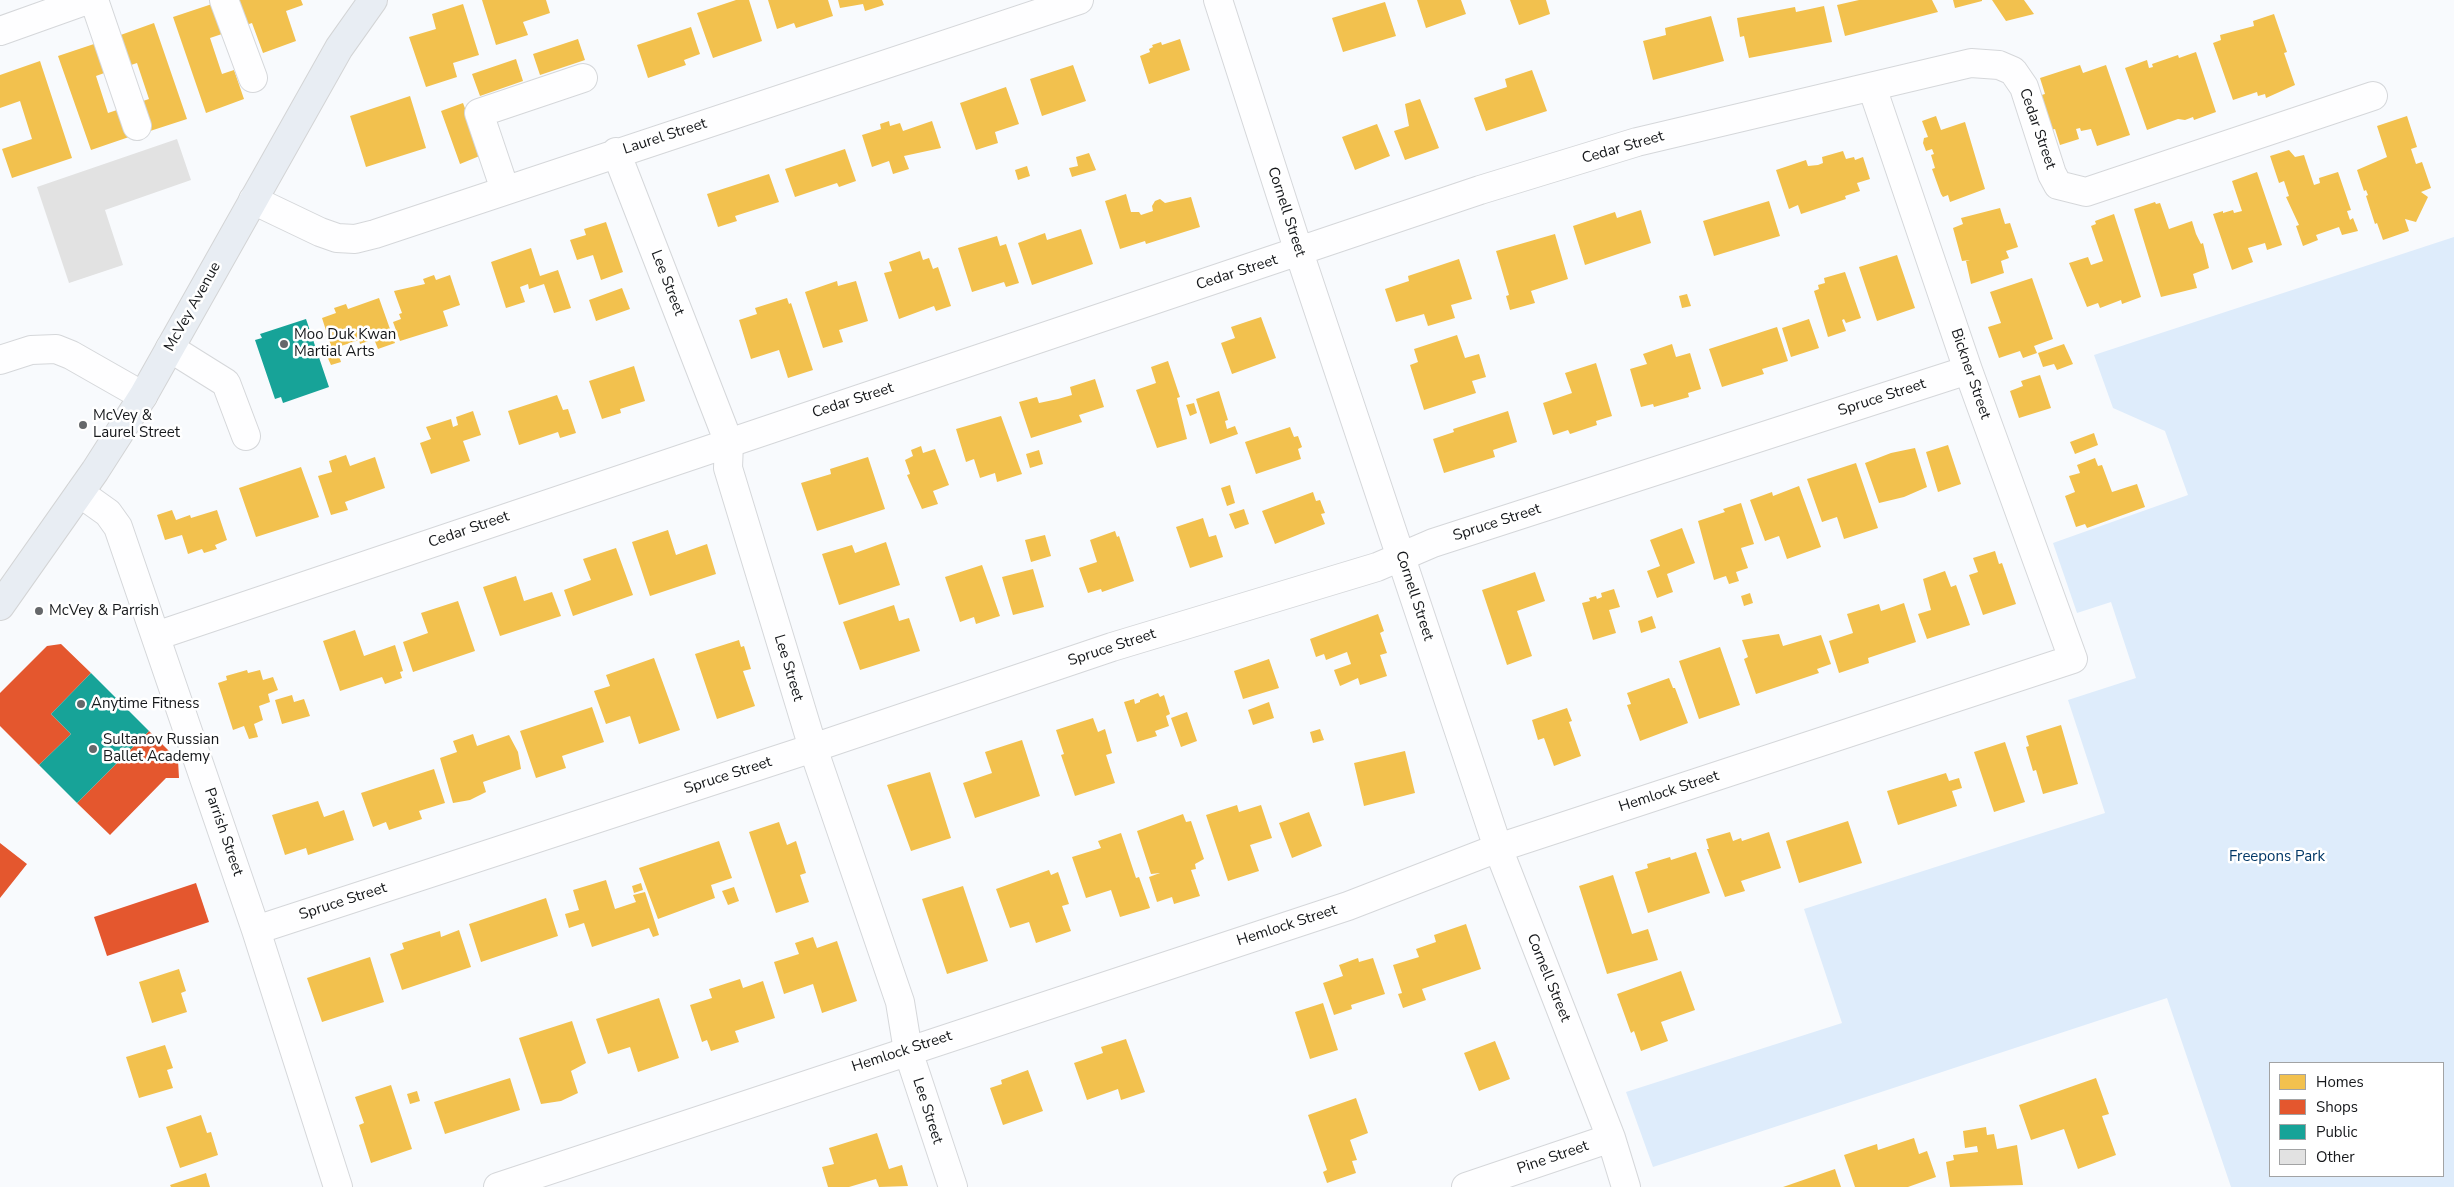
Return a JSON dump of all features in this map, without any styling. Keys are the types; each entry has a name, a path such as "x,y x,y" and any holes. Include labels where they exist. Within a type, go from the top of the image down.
{"main road":[{"name":"McVey Avenue","path":"0,606 80,493 143,396 339,48 372,0"}],"street":[{"path":"0,31 87,0"},
{"path":"94,0 136,126"},
{"path":"224,0 253,78"},
{"name":"Laurel Street","path":"253,200 320,232 337,238 355,239 375,234 616,152 1079,0"},
{"name":"Cornell Street","path":"1218,0 1299,252 1498,848 1611,1138 1626,1187"},
{"name":"Cedar Street","path":"156,636 1480,190 1637,142 1971,63 1999,65 2012,71 2024,87 2052,174 2058,185 2086,192 2372,96"},
{"path":"505,190 479,112 583,78"},
{"name":"Bickner Street","path":"1872,87 1968,370 2074,659"},
{"name":"Lee Street","path":"616,152 729,443 728,468 813,748 900,1002 908,1050 953,1187"},
{"path":"170,348 226,383 246,436"},
{"path":"0,360 31,350 56,349 71,355 143,396"},
{"name":"Spruce Street","path":"256,930 813,748 1112,647 1376,567 1433,543 1968,370"},
{"name":"Parrish Street","path":"80,493 108,513 118,527 256,930 338,1187"},
{"name":"Hemlock Street","path":"498,1187 1348,906 1498,848 2074,659"},
{"name":"Pine Street","path":"1466,1187 1611,1138"}],"green space":[{"name":"Freepons Park","path":"2454,237 2454,1187 2231,1187 2167,998 1653,1167 1626,1092 1842,1023 1804,909 2105,813 2068,700 2136,678 2111,602 2077,613 2053,543 2188,495 2165,431 2113,408 2094,355"}],"building: Homes":[{"path":"238,0 301,0 303,5 286,11 296,41 263,53 252,23 246,25"},
{"path":"482,0 546,0 550,13 523,22 528,35 496,45"},
{"path":"736,0 749,0 762,41 713,58 697,13"},
{"path":"768,0 828,0 833,16 796,28 794,23 777,29"},
{"path":"838,0 882,0 884,5 865,11 863,4 840,8"},
{"path":"1417,0 1461,0 1466,14 1426,28"},
{"path":"1510,0 1546,0 1550,14 1519,25"},
{"path":"1859,0 1932,0 1938,12 1845,36 1837,5"},
{"path":"1953,0 1982,0 1982,1 1955,8"},
{"path":"1992,0 2024,0 2034,14 2006,21"},
{"path":"1385,2 1396,36 1343,52 1332,18"},
{"path":"212,4 222,34 210,38 222,74 234,70 244,99 206,113 173,17"},
{"path":"463,4 479,55 453,63 457,77 426,87 409,37 436,29 432,14"},
{"path":"1824,6 1832,42 1749,58 1744,36 1740,37 1737,18 1795,7 1796,12"},
{"path":"2274,14 2287,52 2284,53 2295,85 2266,98 2265,94 2258,96 2257,92 2233,100 2213,43 2221,40 2220,35 2254,26 2253,21"},
{"path":"1711,16 1724,61 1653,80 1643,41 1666,35 1665,28"},
{"path":"154,23 187,119 147,132 137,103 149,99 137,63 125,67 115,37"},
{"path":"691,27 700,54 684,60 686,65 648,78 637,45"},
{"path":"578,39 585,60 540,75 533,54"},
{"path":"1180,39 1190,70 1149,84 1140,56 1150,52 1149,49 1153,47 1152,45 1161,42 1162,45"},
{"path":"97,43 107,72 96,76 108,113 120,109 129,137 91,150 58,56"},
{"path":"2196,52 2216,112 2194,120 2193,117 2185,120 2178,119 2147,130 2125,68 2147,60 2149,68 2153,67 2152,64 2178,55 2179,58"},
{"path":"516,59 523,81 480,96 472,74"},
{"path":"40,61 72,158 12,178 2,149 32,139 20,101 0,108 0,75"},
{"path":"1073,65 1086,101 1042,116 1030,79"},
{"path":"2080,65 2083,73 2106,65 2130,135 2097,146 2091,129 2081,131 2080,128 2076,129 2079,139 2060,145 2055,129 2050,130 2038,96 2045,94 2040,78"},
{"path":"1532,70 1547,111 1486,131 1474,98 1507,87 1505,79"},
{"path":"1006,87 1019,124 995,132 998,143 976,150 960,103"},
{"path":"410,96 426,148 366,167 350,116"},
{"path":"1420,99 1439,148 1405,160 1394,131 1409,126 1405,104"},
{"path":"463,103 482,155 460,164 441,111"},
{"path":"1936,116 1941,130 1965,122 1985,189 1950,202 1948,195 1943,197 1932,169 1935,168 1931,155 1934,154 1932,149 1926,151 1923,143 1924,138 1928,137 1922,121"},
{"path":"2407,116 2417,147 2411,149 2416,164 2422,162 2431,188 2421,192 2428,197 2416,222 2405,219 2409,231 2383,240 2377,223 2375,224 2366,196 2368,195 2366,190 2364,191 2357,170 2387,157 2377,126"},
{"path":"889,121 890,126 900,123 903,131 932,121 941,148 904,156 909,169 893,174 889,161 872,167 862,135 881,129 880,124"},
{"path":"1377,124 1390,156 1355,170 1342,137"},
{"path":"845,149 856,181 839,187 837,183 795,197 785,169"},
{"path":"2289,150 2295,157 2304,155 2314,185 2320,183 2319,178 2338,172 2351,210 2347,211 2350,220 2353,218 2358,231 2342,235 2339,227 2316,235 2318,240 2303,246 2296,226 2299,225 2286,197 2289,196 2284,181 2279,183 2270,156"},
{"path":"1843,151 1846,159 1854,157 1855,160 1863,157 1870,179 1857,183 1860,191 1845,196 1846,199 1801,214 1798,205 1789,209 1776,170 1806,160 1808,166 1818,165 1823,163 1822,157"},
{"path":"1089,153 1096,170 1072,177 1069,168 1078,166 1076,157"},
{"path":"1027,166 1030,176 1018,180 1015,170"},
{"path":"2257,172 2282,245 2267,250 2265,243 2248,248 2253,262 2232,270 2213,214 2223,211 2223,213 2233,210 2234,213 2242,211 2232,181"},
{"path":"769,174 779,202 735,216 737,221 718,227 707,194"},
{"path":"1126,194 1131,212 1139,212 1141,215 1153,211 1152,206 1155,201 1160,199 1165,203 1191,197 1200,227 1146,244 1145,241 1120,249 1105,201"},
{"path":"1769,201 1780,236 1714,256 1703,221"},
{"path":"2155,202 2156,204 2160,203 2169,229 2192,221 2201,244 2203,243 2209,268 2193,274 2197,288 2161,297 2134,209"},
{"path":"2000,208 2005,224 2010,223 2018,247 2006,251 2009,258 2001,261 2004,273 1971,284 1966,261 1970,260 1962,261 1953,228 1963,224 1961,218"},
{"path":"1641,210 1651,243 1585,265 1573,226 1615,212 1617,218"},
{"path":"2114,214 2141,297 2122,304 2121,300 2100,308 2098,303 2087,307 2069,263 2088,257 2091,265 2103,261 2091,226 2096,224 2095,221"},
{"path":"606,222 623,272 601,280 593,255 577,260 570,240 586,235 584,229"},
{"path":"1081,229 1093,264 1032,285 1018,243 1045,233 1047,240"},
{"path":"1555,234 1568,279 1531,291 1535,303 1510,310 1506,296 1509,295 1496,251"},
{"path":"997,236 1000,246 1006,244 1019,283 1006,287 1004,282 972,292 958,248"},
{"path":"531,248 540,276 558,270 571,308 554,313 544,284 529,289 528,284 520,287 525,302 506,308 491,262"},
{"path":"920,251 923,260 929,258 933,269 938,267 951,306 936,311 934,306 899,319 884,273 892,271 889,262"},
{"path":"1897,255 1915,308 1877,321 1859,267"},
{"path":"1459,259 1472,299 1451,305 1455,318 1428,326 1424,314 1396,322 1385,289 1409,281 1408,276"},
{"path":"1845,272 1861,318 1846,323 1844,319 1842,320 1846,331 1828,337 1814,291 1819,289 1818,285 1825,283 1824,278"},
{"path":"434,275 436,280 450,275 460,305 443,311 448,326 400,341 393,322 401,319 399,314 402,313 394,291 425,284 423,279"},
{"path":"2032,278 2053,339 2034,346 2037,353 2023,358 2020,351 1999,358 1988,327 2001,323 1990,292"},
{"path":"837,281 838,286 856,281 868,321 839,330 843,342 823,348 805,292"},
{"path":"622,288 630,309 596,321 589,300"},
{"path":"1687,294 1691,306 1682,308 1679,296"},
{"path":"379,298 395,343 378,349 374,339 360,344 359,340 332,349 322,318 336,313 334,308 346,304 348,309"},
{"path":"787,298 789,304 791,303 813,370 788,378 779,350 751,359 739,320 757,314 755,308"},
{"path":"1261,317 1276,358 1232,374 1221,343 1235,338 1231,327"},
{"path":"1809,319 1819,348 1791,357 1782,328"},
{"path":"1777,327 1788,361 1762,369 1764,374 1722,387 1709,349"},
{"path":"1457,335 1465,358 1479,354 1486,377 1472,381 1476,393 1424,410 1410,365 1418,362 1414,349"},
{"path":"1672,344 1676,357 1690,353 1701,389 1688,393 1689,397 1654,407 1653,404 1641,407 1630,369 1647,364 1643,354"},
{"path":"2064,344 2073,364 2057,370 2054,364 2043,367 2038,353"},
{"path":"337,350 341,362 331,365 326,354"},
{"path":"1168,361 1180,397 1177,398 1187,439 1157,448 1136,390 1156,383 1151,367"},
{"path":"1596,363 1612,416 1596,421 1597,425 1570,434 1568,430 1553,435 1543,403 1572,393 1565,373"},
{"path":"634,366 645,401 620,409 621,413 602,419 589,381"},
{"path":"2040,375 2051,408 2019,418 2010,391 2023,386 2021,381"},
{"path":"1095,379 1104,407 1079,415 1082,422 1031,438 1019,402 1037,397 1039,403 1072,395 1070,387"},
{"path":"1219,391 1228,420 1225,421 1227,429 1235,426 1238,434 1210,444 1196,399"},
{"path":"557,395 563,410 568,409 576,433 560,438 558,432 519,445 508,411"},
{"path":"1194,403 1197,413 1190,416 1186,405"},
{"path":"473,411 481,435 463,441 470,461 431,474 420,443 431,439 426,427 451,419 453,427 458,425 456,417"},
{"path":"1508,411 1517,442 1493,450 1495,457 1444,473 1433,439 1454,432 1453,429"},
{"path":"1001,416 1022,474 997,482 995,473 980,478 974,459 966,462 956,429"},
{"path":"1290,427 1294,437 1298,436 1302,447 1298,449 1301,459 1256,474 1245,442"},
{"path":"2094,433 2098,445 2075,454 2070,442"},
{"path":"1948,445 1961,484 1938,492 1926,452"},
{"path":"921,446 923,453 935,449 949,485 933,491 938,504 922,509 907,475 910,474 905,460 913,456 911,450"},
{"path":"1915,448 1927,487 1904,497 1879,503 1865,463 1891,453"},
{"path":"1039,450 1043,464 1030,468 1026,454"},
{"path":"346,455 350,466 375,457 385,488 345,502 348,510 331,515 318,476 332,472 329,461"},
{"path":"868,457 885,509 817,531 801,483 831,474 830,469"},
{"path":"2095,458 2098,466 2102,465 2112,492 2137,484 2145,507 2087,528 2085,524 2076,527 2065,496 2075,492 2069,476 2080,473 2077,465"},
{"path":"1856,463 1878,528 1844,539 1837,517 1822,522 1807,479"},
{"path":"301,467 319,517 256,537 239,488"},
{"path":"1230,485 1235,503 1227,506 1221,488"},
{"path":"1799,486 1821,547 1787,559 1779,536 1765,541 1750,500 1772,492 1773,496"},
{"path":"1313,492 1316,501 1320,500 1325,513 1321,514 1325,524 1275,544 1262,511"},
{"path":"1741,503 1754,544 1741,548 1748,568 1736,572 1739,581 1729,584 1726,576 1714,580 1698,521 1725,512 1723,509"},
{"path":"1244,509 1249,524 1235,529 1229,514"},
{"path":"172,510 176,520 190,515 191,518 217,510 227,540 215,545 217,549 204,553 202,549 188,554 182,535 165,540 157,515"},
{"path":"1203,518 1209,537 1216,535 1223,557 1190,568 1176,527"},
{"path":"1682,528 1695,563 1667,574 1673,592 1657,598 1647,571 1660,566 1650,540"},
{"path":"668,530 676,555 707,544 716,574 650,596 632,542"},
{"path":"1115,531 1117,537 1119,536 1134,581 1102,592 1101,589 1088,593 1079,568 1097,562 1090,540"},
{"path":"1045,535 1051,556 1031,562 1025,540"},
{"path":"886,542 900,585 839,605 822,554 852,545 855,553"},
{"path":"616,548 633,595 573,616 564,590 591,580 583,559"},
{"path":"1995,551 1999,564 2002,563 2016,604 1983,615 1969,575 1978,572 1973,558"},
{"path":"982,565 1000,616 976,624 974,617 960,622 945,577"},
{"path":"1033,569 1044,607 1013,615 1002,577"},
{"path":"1945,571 1951,587 1956,585 1970,625 1927,639 1918,614 1931,610 1923,579"},
{"path":"1535,572 1545,601 1517,611 1532,656 1507,665 1482,590"},
{"path":"516,576 524,601 552,592 561,616 500,636 483,587"},
{"path":"1614,589 1620,607 1609,610 1616,633 1593,640 1582,603 1590,601 1589,598 1596,596 1597,599 1602,597 1601,593"},
{"path":"1750,593 1753,603 1744,606 1741,596"},
{"path":"458,601 475,651 413,672 403,642 428,633 421,613"},
{"path":"1904,603 1916,642 1868,658 1869,663 1839,673 1829,641 1853,633 1847,614 1879,604 1881,611"},
{"path":"894,605 899,621 909,618 920,651 860,670 843,622"},
{"path":"1378,614 1384,631 1380,633 1387,653 1380,655 1387,676 1360,685 1358,678 1340,686 1334,670 1351,664 1347,652 1326,660 1324,654 1316,657 1310,639"},
{"path":"1652,616 1656,628 1641,633 1638,621"},
{"path":"355,630 364,656 395,645 403,671 400,672 402,678 385,684 382,677 340,691 323,641"},
{"path":"1779,634 1783,646 1821,635 1831,664 1817,669 1819,673 1756,694 1744,659 1748,657 1742,640"},
{"path":"739,640 741,647 744,646 751,669 743,671 755,706 717,719 695,654"},
{"path":"1720,647 1740,705 1699,719 1679,661"},
{"path":"654,658 680,730 639,744 630,716 606,724 594,691 610,686 606,675"},
{"path":"1269,659 1279,688 1243,699 1234,671"},
{"path":"247,670 248,673 260,670 263,680 273,677 278,690 268,694 270,702 259,706 263,720 254,724 258,737 249,739 244,726 233,730 218,683 227,680 226,676"},
{"path":"1669,678 1673,688 1675,688 1688,723 1640,741 1627,705 1631,704 1627,693"},
{"path":"1158,693 1160,697 1164,695 1170,714 1166,716 1169,726 1155,731 1157,736 1137,742 1124,702 1134,699 1135,704"},
{"path":"292,695 294,702 304,699 310,716 282,724 275,700"},
{"path":"1269,702 1274,718 1253,725 1248,710"},
{"path":"592,707 604,742 562,756 566,768 536,778 520,731"},
{"path":"1567,708 1572,721 1569,722 1581,756 1554,766 1544,738 1538,740 1532,720"},
{"path":"1187,712 1197,741 1181,747 1171,718"},
{"path":"1093,718 1098,732 1105,729 1112,753 1106,755 1115,783 1075,796 1061,755 1064,754 1056,730"},
{"path":"2061,725 2078,784 2043,794 2036,770 2033,771 2026,747 2029,746 2026,736"},
{"path":"1320,729 1324,740 1313,743 1310,732"},
{"path":"473,734 477,746 509,735 518,752 521,769 483,782 486,792 470,800 453,803 440,758 457,752 453,741"},
{"path":"1022,740 1040,796 975,818 963,783 992,773 985,752"},
{"path":"2005,742 2025,802 1994,812 1974,752"},
{"path":"1405,751 1415,793 1364,806 1354,763"},
{"path":"434,769 445,803 419,811 422,819 389,830 386,822 373,827 361,793"},
{"path":"930,772 951,838 911,851 887,785"},
{"path":"1946,773 1949,781 1959,778 1962,788 1952,791 1957,806 1898,825 1887,791"},
{"path":"318,801 324,817 344,810 354,840 308,855 306,848 285,855 272,815"},
{"path":"1237,805 1239,812 1261,805 1272,838 1250,845 1259,871 1228,881 1206,815"},
{"path":"1309,812 1322,846 1292,858 1279,823"},
{"path":"1183,814 1186,822 1191,821 1204,859 1195,864 1196,869 1191,870 1200,896 1174,904 1172,897 1157,902 1149,877 1160,873 1151,874 1137,831"},
{"path":"1848,821 1862,863 1799,883 1786,841"},
{"path":"779,822 787,845 796,841 806,873 800,875 809,902 776,913 749,832"},
{"path":"1730,832 1733,841 1741,838 1742,841 1769,832 1781,868 1741,881 1745,891 1725,897 1707,849 1709,849 1706,839"},
{"path":"1121,833 1136,878 1139,877 1150,908 1120,917 1111,890 1086,898 1072,857 1101,848 1098,841"},
{"path":"719,841 732,878 711,885 715,898 658,919 639,868"},
{"path":"1696,852 1710,893 1648,913 1635,872 1648,868 1647,864 1670,857 1671,860"},
{"path":"1049,870 1051,875 1058,872 1069,904 1062,906 1071,931 1036,943 1029,922 1010,928 996,889"},
{"path":"1613,875 1632,934 1648,929 1658,960 1607,974 1579,886"},
{"path":"606,880 615,909 636,902 633,895 645,892 659,935 653,937 649,928 592,947 584,923 569,928 565,914 579,910 573,890"},
{"path":"641,883 643,890 634,893 632,886"},
{"path":"963,886 988,961 947,974 922,899"},
{"path":"734,887 739,901 728,905 722,891"},
{"path":"546,898 558,936 481,962 469,924"},
{"path":"1466,924 1481,969 1422,989 1426,1000 1403,1008 1398,994 1402,993 1393,965 1419,957 1416,949 1436,942 1434,935"},
{"path":"459,930 471,967 402,990 390,954 404,949 402,943 440,931 441,937"},
{"path":"813,937 817,948 837,941 857,1001 822,1013 813,984 784,994 774,962 799,954 795,943"},
{"path":"370,957 384,1002 322,1022 307,978"},
{"path":"1358,958 1359,962 1373,958 1385,994 1351,1005 1352,1009 1334,1015 1323,983 1343,976 1339,965"},
{"path":"179,969 186,991 181,993 187,1012 152,1023 139,982"},
{"path":"1681,971 1695,1010 1661,1022 1668,1041 1641,1051 1634,1031 1631,1033 1617,994"},
{"path":"740,979 743,988 763,981 775,1018 735,1031 739,1042 711,1051 707,1040 702,1042 690,1005 712,998 709,989"},
{"path":"659,998 679,1058 638,1072 630,1047 608,1054 596,1019"},
{"path":"1323,1003 1338,1050 1310,1059 1295,1012"},
{"path":"572,1021 586,1063 571,1071 578,1093 561,1101 541,1104 519,1038"},
{"path":"1126,1039 1145,1092 1121,1100 1118,1089 1087,1100 1074,1063 1103,1053 1101,1047"},
{"path":"1495,1041 1510,1079 1479,1091 1464,1053"},
{"path":"165,1045 173,1068 167,1070 173,1088 139,1098 126,1057"},
{"path":"1028,1070 1043,1111 1003,1125 990,1088 1002,1084 1001,1080"},
{"path":"510,1078 520,1110 445,1134 434,1102"},
{"path":"2096,1078 2109,1114 2102,1116 2116,1155 2078,1169 2064,1129 2031,1140 2019,1105"},
{"path":"391,1085 412,1149 371,1163 359,1125 364,1123 355,1097"},
{"path":"417,1091 420,1101 410,1104 407,1094"},
{"path":"1356,1098 1368,1133 1350,1140 1357,1160 1352,1161 1356,1173 1327,1183 1323,1172 1327,1170 1308,1115"},
{"path":"201,1115 207,1133 211,1132 218,1155 180,1168 166,1127"},
{"path":"1986,1127 1987,1135 1994,1134 1997,1149 2017,1145 2023,1185 1950,1187 1946,1162 1954,1160 1953,1155 1978,1152 1977,1146 1965,1148 1963,1131"},
{"path":"877,1133 889,1169 902,1165 908,1186 879,1187 876,1179 849,1187 828,1187 822,1167 834,1164 829,1148"},
{"path":"1914,1138 1919,1154 1927,1151 1936,1177 1908,1187 1855,1187 1844,1155 1877,1144 1878,1150"},
{"path":"1835,1169 1841,1187 1783,1187"},
{"path":"206,1173 210,1187 171,1187 170,1185"}],"building: Shops":[{"path":"61,644 91,673 51,714 71,734 39,765 0,726 0,693 47,646"},
{"path":"149,731 178,760 179,778 166,778 110,835 77,803"},
{"path":"0,843 27,864 0,898"},
{"path":"196,883 209,922 107,956 94,917"}],"building: Public":[{"path":"306,319 329,387 283,403 281,397 275,399 255,340 262,338 260,334"},
{"name":"Sultanov Russian Ballet Academy","path":"91,673 149,731 77,803 39,765 71,734 51,714"}],"building: Other":[{"path":"177,139 191,180 105,210 123,265 69,283 37,187"}],"place":[{"name":"Moo Duk Kwan Martial Arts","path":"284,344"},
{"name":"McVey & Laurel Street","path":"83,425"},
{"name":"McVey & Parrish","path":"39,611"},
{"name":"Anytime Fitness","path":"81,704"},
{"name":"Sultanov Russian Ballet Academy","path":"93,749"}]}
